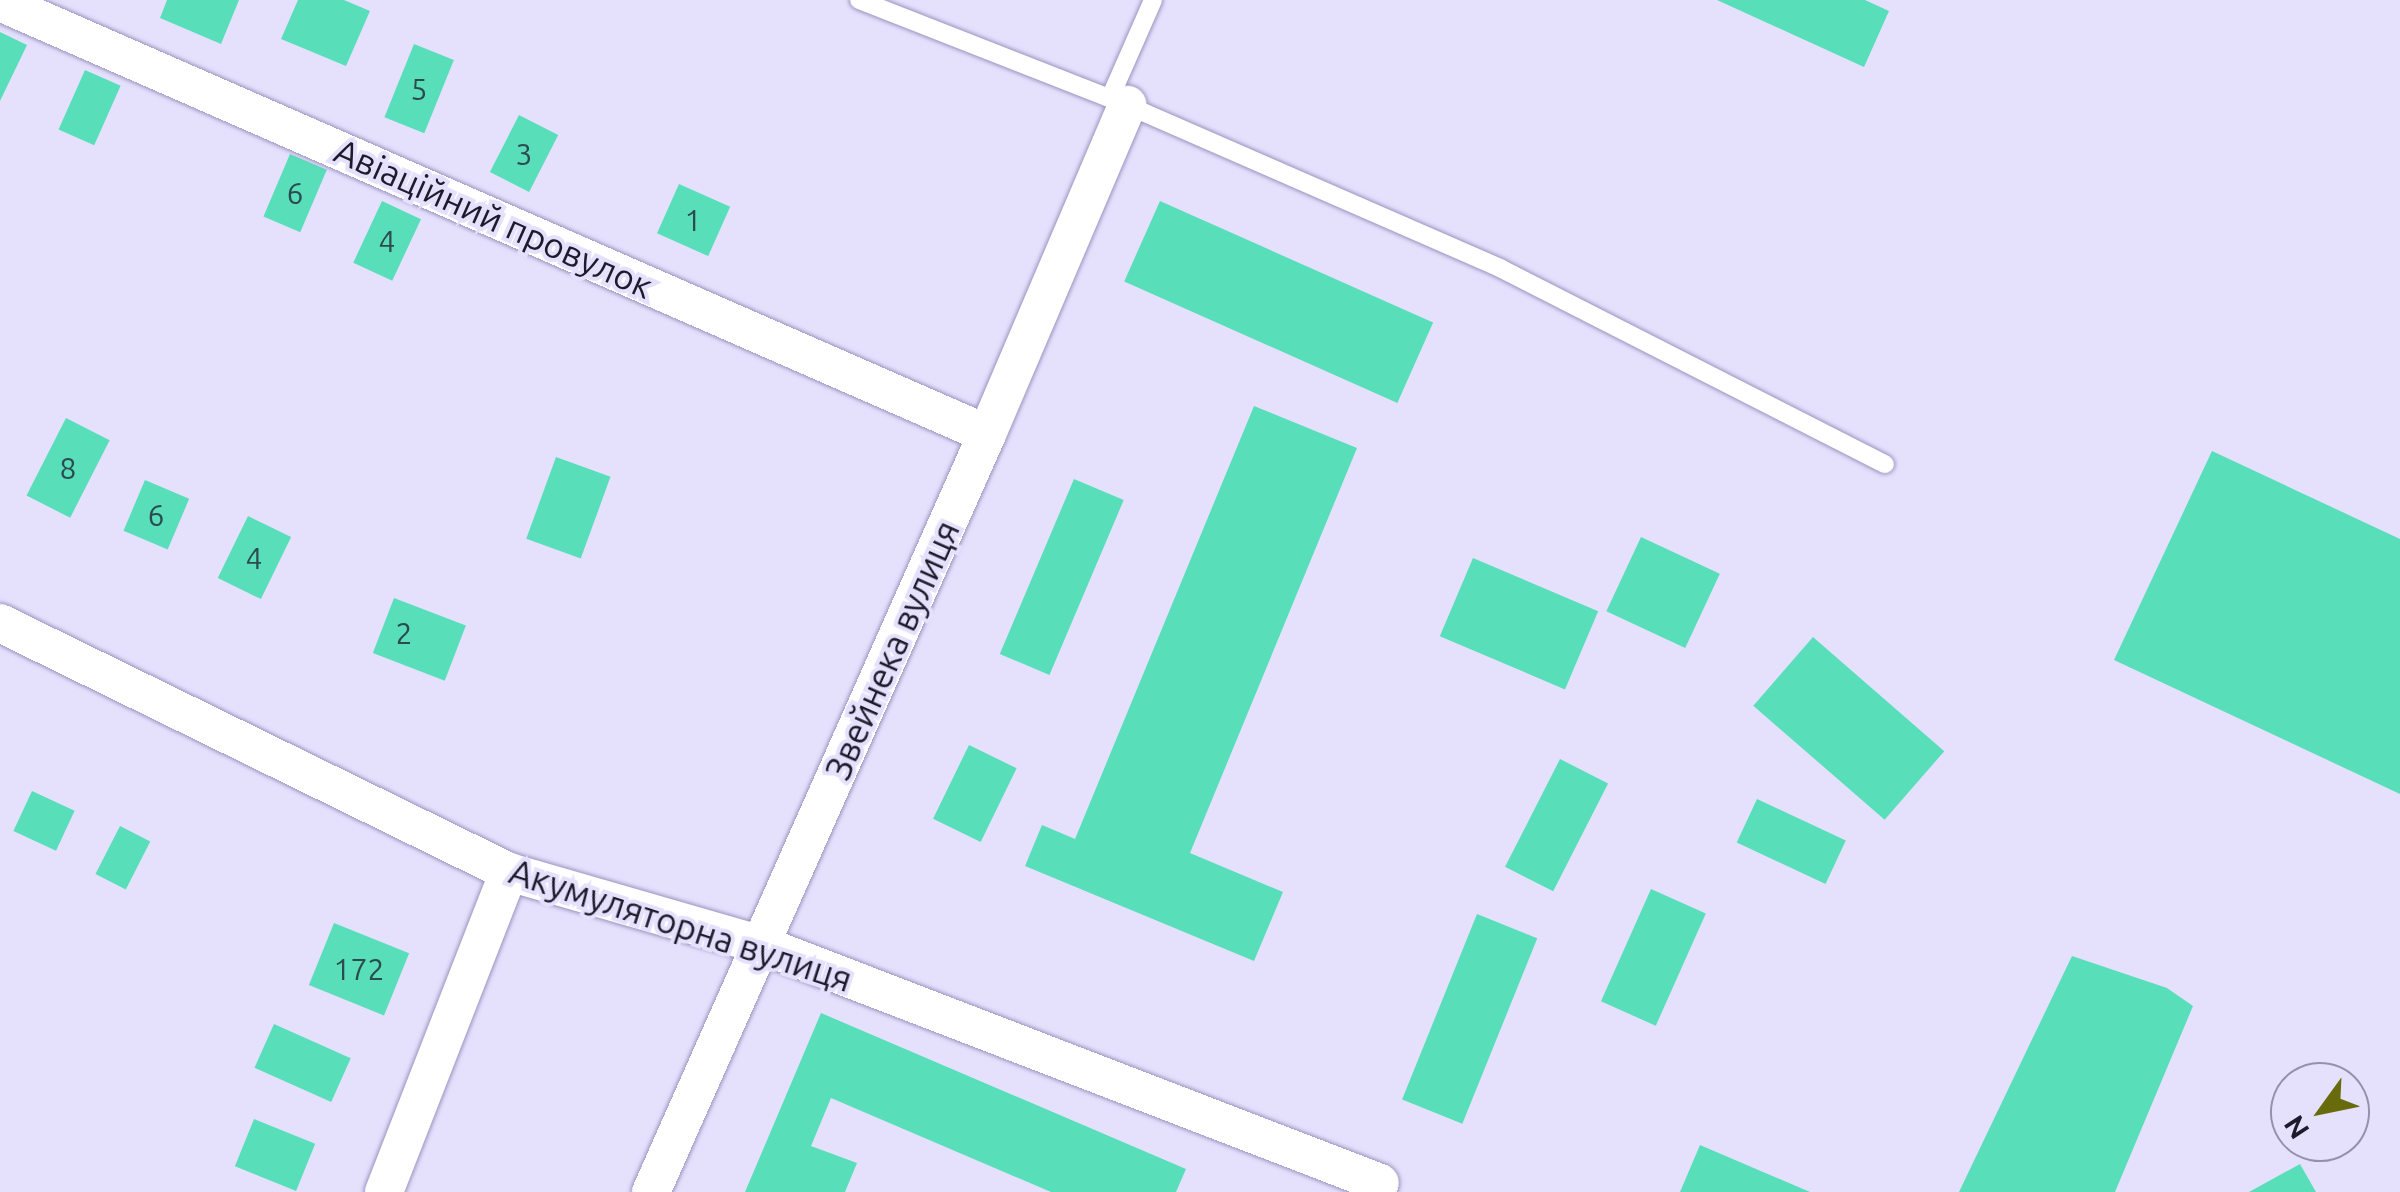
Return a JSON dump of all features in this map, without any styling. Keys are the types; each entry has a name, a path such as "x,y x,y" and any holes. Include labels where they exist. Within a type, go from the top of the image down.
{"street":[{"name":"Авіаційний провулок","path":"0,2 987,434"},
{"name":"Звейнека вулиця","path":"652,1192 987,434 1118,101"},
{"name":"Акумуляторна вулиця","path":"0,623 508,872 762,945 1380,1183"},
{"path":"384,1192 508,872"}],"lane":[{"path":"859,0 1118,101 1500,268 1884,464"},
{"path":"1118,101 1153,0"}],"building":[{"path":"167,0 239,0 221,44 160,18"},
{"path":"298,0 344,0 370,11 346,66 281,39"},
{"path":"1717,0 1865,0 1889,11 1864,67"},
{"path":"0,32 27,45 0,101"},
{"path":"414,44 454,60 424,133 384,117"},
{"path":"85,70 121,86 94,145 59,129"},
{"path":"519,115 558,135 529,192 490,172"},
{"path":"290,154 327,170 300,232 263,217"},
{"path":"679,184 730,207 708,256 657,233"},
{"path":"382,201 421,219 392,281 353,263"},
{"path":"1160,201 1433,323 1397,403 1124,281"},
{"path":"1254,406 1357,448 1190,853 1283,892 1254,961 1025,866 1042,825 1075,839"},
{"path":"66,418 110,440 70,518 27,496"},
{"path":"2212,451 2400,539 2400,794 2114,660"},
{"path":"556,457 611,477 581,559 526,539"},
{"path":"1074,479 1124,500 1049,675 1000,654"},
{"path":"145,480 189,499 168,549 124,531"},
{"path":"248,516 291,537 261,599 218,578"},
{"path":"1641,537 1720,574 1685,648 1606,611"},
{"path":"1473,558 1598,611 1565,689 1440,636"},
{"path":"394,598 466,626 445,681 373,653"},
{"path":"1813,637 1944,751 1885,820 1753,706"},
{"path":"969,745 1017,768 981,842 933,819"},
{"path":"1560,759 1608,784 1553,891 1505,867"},
{"path":"32,791 75,811 56,851 13,831"},
{"path":"1757,799 1846,840 1826,884 1737,843"},
{"path":"120,826 150,841 126,890 95,874"},
{"path":"1651,889 1706,913 1656,1026 1601,1001"},
{"path":"1477,914 1537,938 1462,1124 1402,1099"},
{"path":"334,923 409,953 384,1015 309,985"},
{"path":"2072,956 2167,988 2193,1006 2115,1192 1959,1192"},
{"path":"821,1013 1186,1169 1176,1192 1051,1192 831,1098 811,1146 857,1163 845,1192 745,1192"},
{"path":"274,1024 351,1058 331,1102 254,1068"},
{"path":"254,1119 315,1144 296,1191 235,1166"},
{"path":"1700,1145 1810,1192 1680,1192"},
{"path":"2300,1164 2316,1192 2249,1192"}]}
